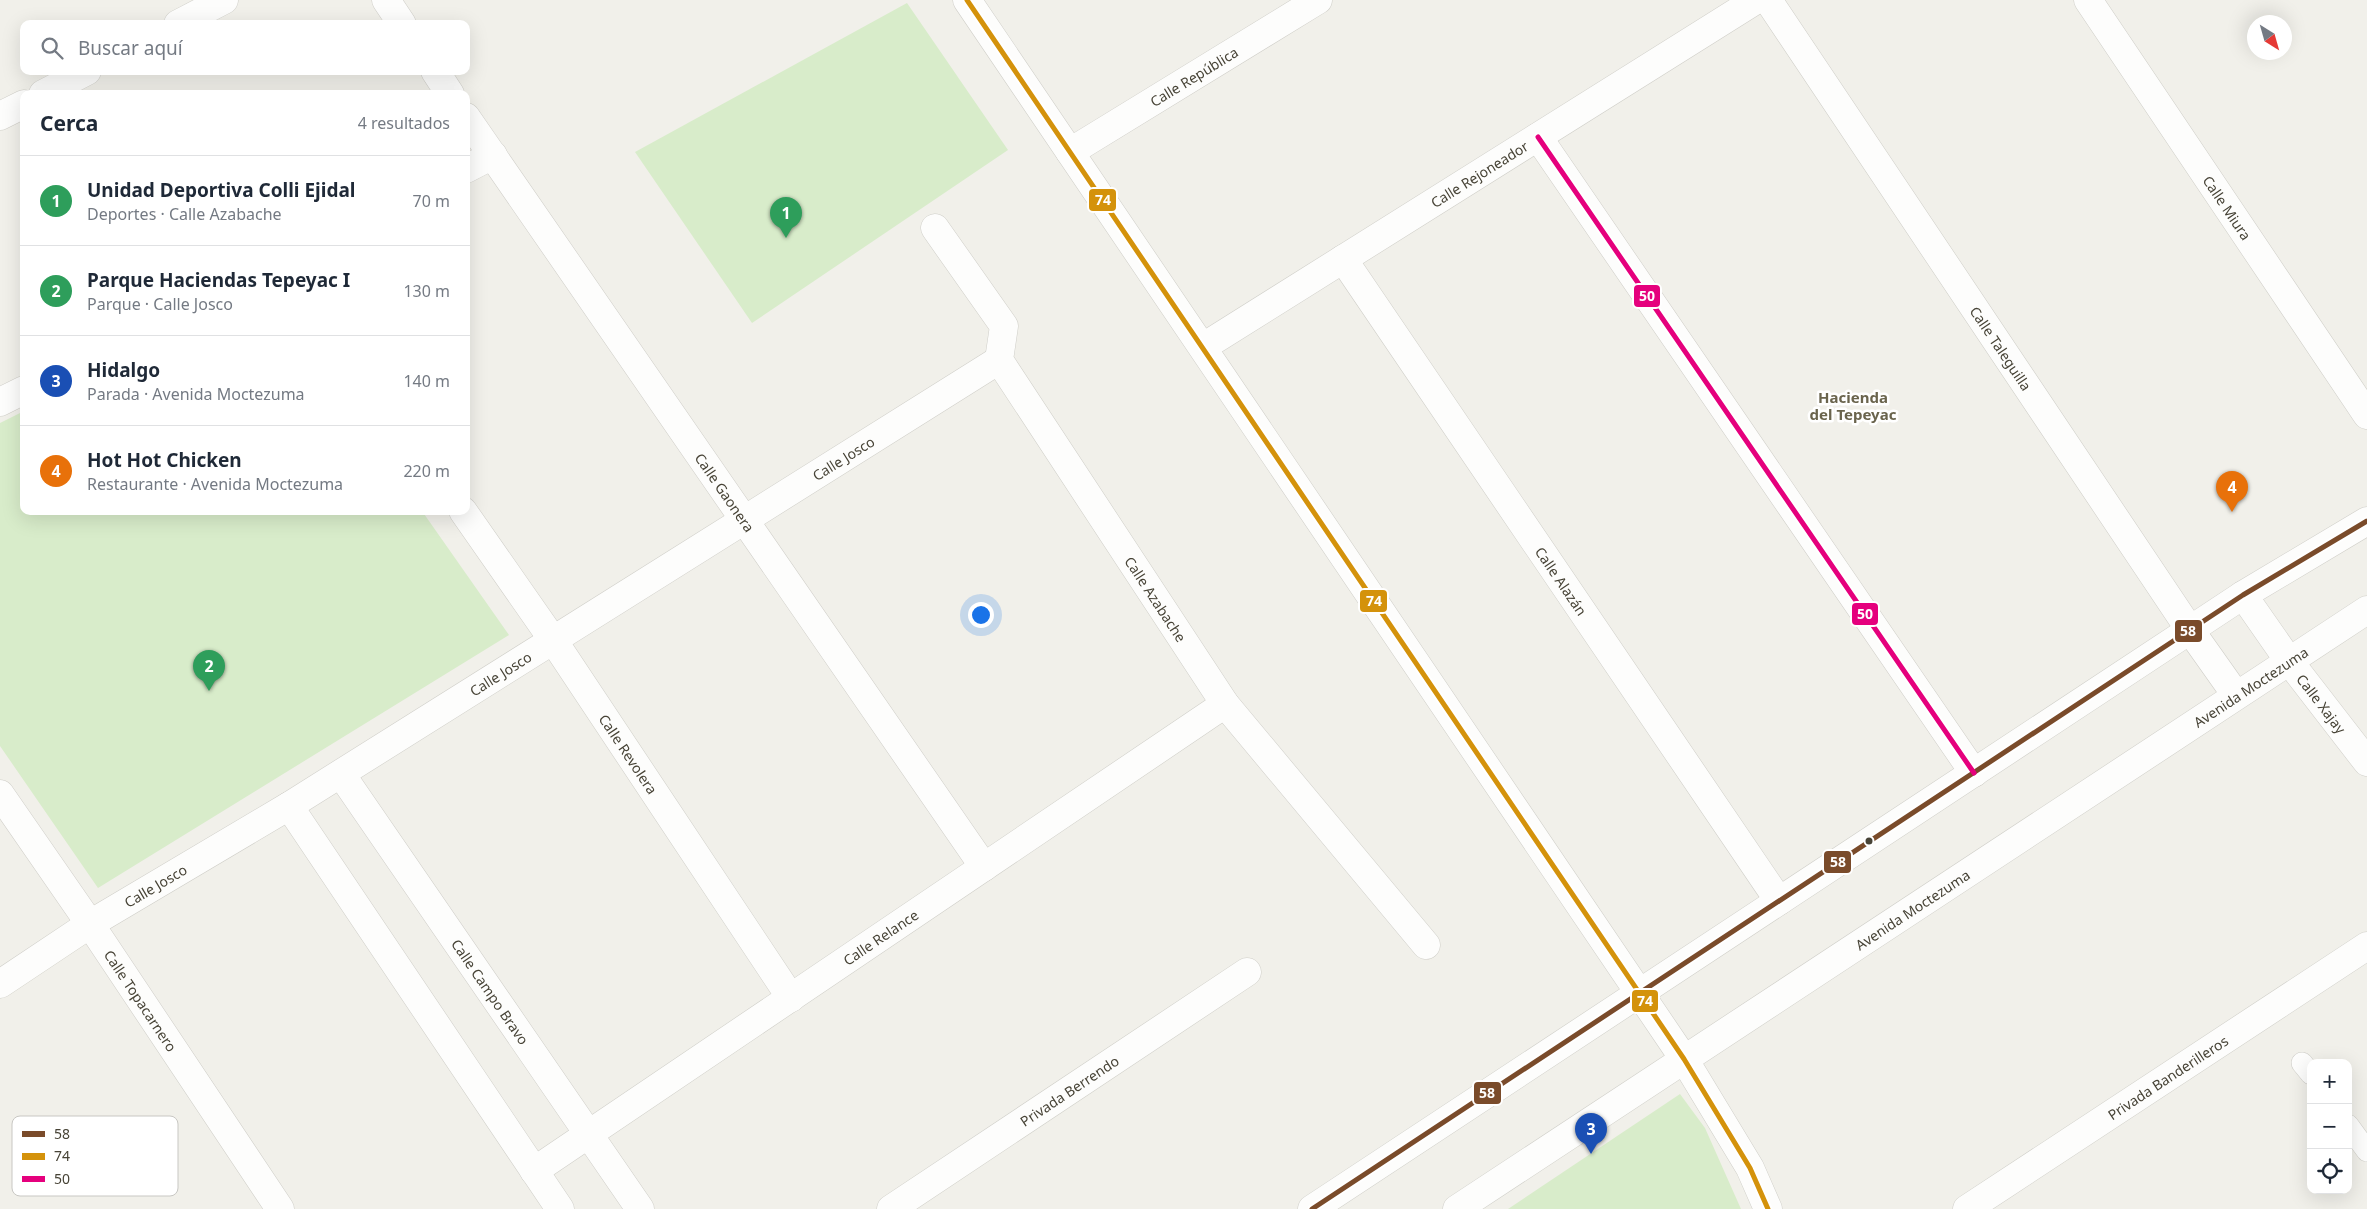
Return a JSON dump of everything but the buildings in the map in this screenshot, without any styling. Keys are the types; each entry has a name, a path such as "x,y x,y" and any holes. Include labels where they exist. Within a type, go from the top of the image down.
{"street":[{"path":"186,20 224,0"},
{"path":"386,0 399,20"},
{"path":"967,0 1204,347 1684,1059 1750,1168 1768,1209"},
{"name":"Calle República","path":"1070,152 1318,0"},
{"name":"Calle Rejoneador","path":"1204,347 1756,0"},
{"name":"Calle Taleguilla","path":"1768,0 2190,630 2236,695"},
{"name":"Calle Miura","path":"2088,0 2367,415"},
{"path":"50,90 79,75"},
{"path":"438,75 447,90"},
{"path":"0,116 20,106"},
{"name":"Calle Gaonera","path":"470,123 984,867"},
{"path":"1538,137 1974,773"},
{"path":"470,167 493,155"},
{"path":"935,228 1004,326 999,360"},
{"name":"Calle Alazán","path":"1343,259 1779,901"},
{"name":"Calle Josco","path":"0,984 90,924 341,774 999,360"},
{"name":"Calle Azabache","path":"999,360 1225,704 1426,945"},
{"path":"0,402 20,392"},
{"name":"Calle Revolera","path":"465,515 553,640 791,998"},
{"path":"1312,1209 2243,595 2367,521"},
{"name":"Calle Xajay","path":"2243,595 2289,661 2367,762"},
{"name":"Avenida Moctezuma","path":"1457,1209 2367,610"},
{"name":"Calle Relance","path":"534,1171 1225,704"},
{"name":"Calle Campo Bravo","path":"341,774 640,1209"},
{"name":"Calle Topacarnero","path":"0,794 90,924 280,1209"},
{"path":"289,806 560,1209"},
{"name":"Privada Banderilleros","path":"1967,1209 2367,946"},
{"name":"Privada Berrendo","path":"891,1209 1247,972"}],"lane":[{"path":"2352,1130 2367,1151"}],"green space":[{"path":"907,3 1008,150 752,323 635,152"},
{"path":"20,413 20,515 425,515 509,635 98,888 0,746 0,423"},
{"path":"1680,1094 1705,1128 1741,1209 1508,1209"}],"transit line":[{"name":"74","path":"967,0 1684,1059 1750,1168 1768,1209"},
{"name":"50","path":"1538,137 1974,773"},
{"name":"58","path":"1312,1209 2243,595 2367,521"}],"place":[{"name":"Unidad Deportiva Colli Ejidal","path":"786,238"},
{"name":"Hot Hot Chicken","path":"2232,512"},
{"name":"Parque Haciendas Tepeyac I","path":"209,691"},
{"name":"Hidalgo","path":"1591,1154"}],"district":[{"name":"Hacienda del Tepeyac","path":"1853,406"}]}
